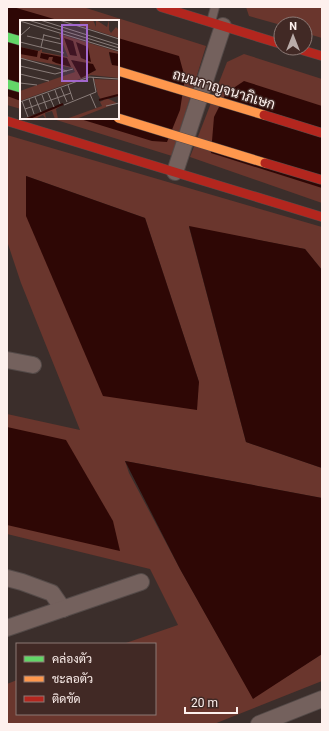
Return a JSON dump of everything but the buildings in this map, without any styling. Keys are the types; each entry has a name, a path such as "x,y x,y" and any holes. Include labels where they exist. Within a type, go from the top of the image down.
{"main road":[{"path":"161,7 273,42"},
{"path":"7,37 20,41"},
{"name":"ถนนกาญจนาภิเษก","path":"119,71 322,133"},
{"path":"7,84 20,88"},
{"path":"119,118 322,180"},
{"path":"7,121 322,217"}],"street":[{"path":"175,172 217,24"},
{"path":"7,360 33,365"},
{"path":"7,578 52,593 62,609"},
{"path":"7,628 141,582"},
{"path":"259,724 322,699"}],"lane":[{"path":"215,7 217,24"}],"shaded area":[{"path":"7,7 83,7 206,46 172,156 53,119 119,119 119,20 20,20 20,109 7,105"},
{"path":"7,7 13,7 58,20 20,20 20,101 7,96"},
{"path":"246,7 322,7 322,38 313,35 313,16 273,16 273,23 249,16"},
{"path":"119,38 179,56 185,78 180,110 167,142 152,141 80,119 119,119"},
{"path":"244,54 322,79 322,203 190,157 227,62"},
{"path":"244,81 322,106 322,188 211,153 214,117 226,93"},
{"path":"7,135 322,227 322,270 305,249 189,227 246,442 322,468 322,498 125,461 129,473 180,569 253,698 322,654 322,681 214,724 7,724 7,684 16,680 16,715 156,715 156,643 126,643 178,625 150,569 7,534 7,414 80,430 21,283 7,241","holes":["26,176 145,218 199,382"]},
{"path":"26,176 145,218 199,382 197,410 103,396 26,216"},
{"path":"189,226 305,249 322,270 322,468 246,442"},
{"path":"7,427 66,440 113,521 120,551 7,525"},
{"path":"125,461 322,498 322,654 253,699 180,569"}],"traffic: fast":[{"path":"7,37 20,41"},
{"path":"7,84 20,88"}],"traffic: jam":[{"path":"161,7 273,42"},
{"path":"313,53 322,56"},
{"path":"264,115 322,133"},
{"path":"7,121 322,217"},
{"path":"265,163 322,180"}],"traffic: slow":[{"path":"119,71 264,115"},
{"path":"119,118 265,163"}]}
